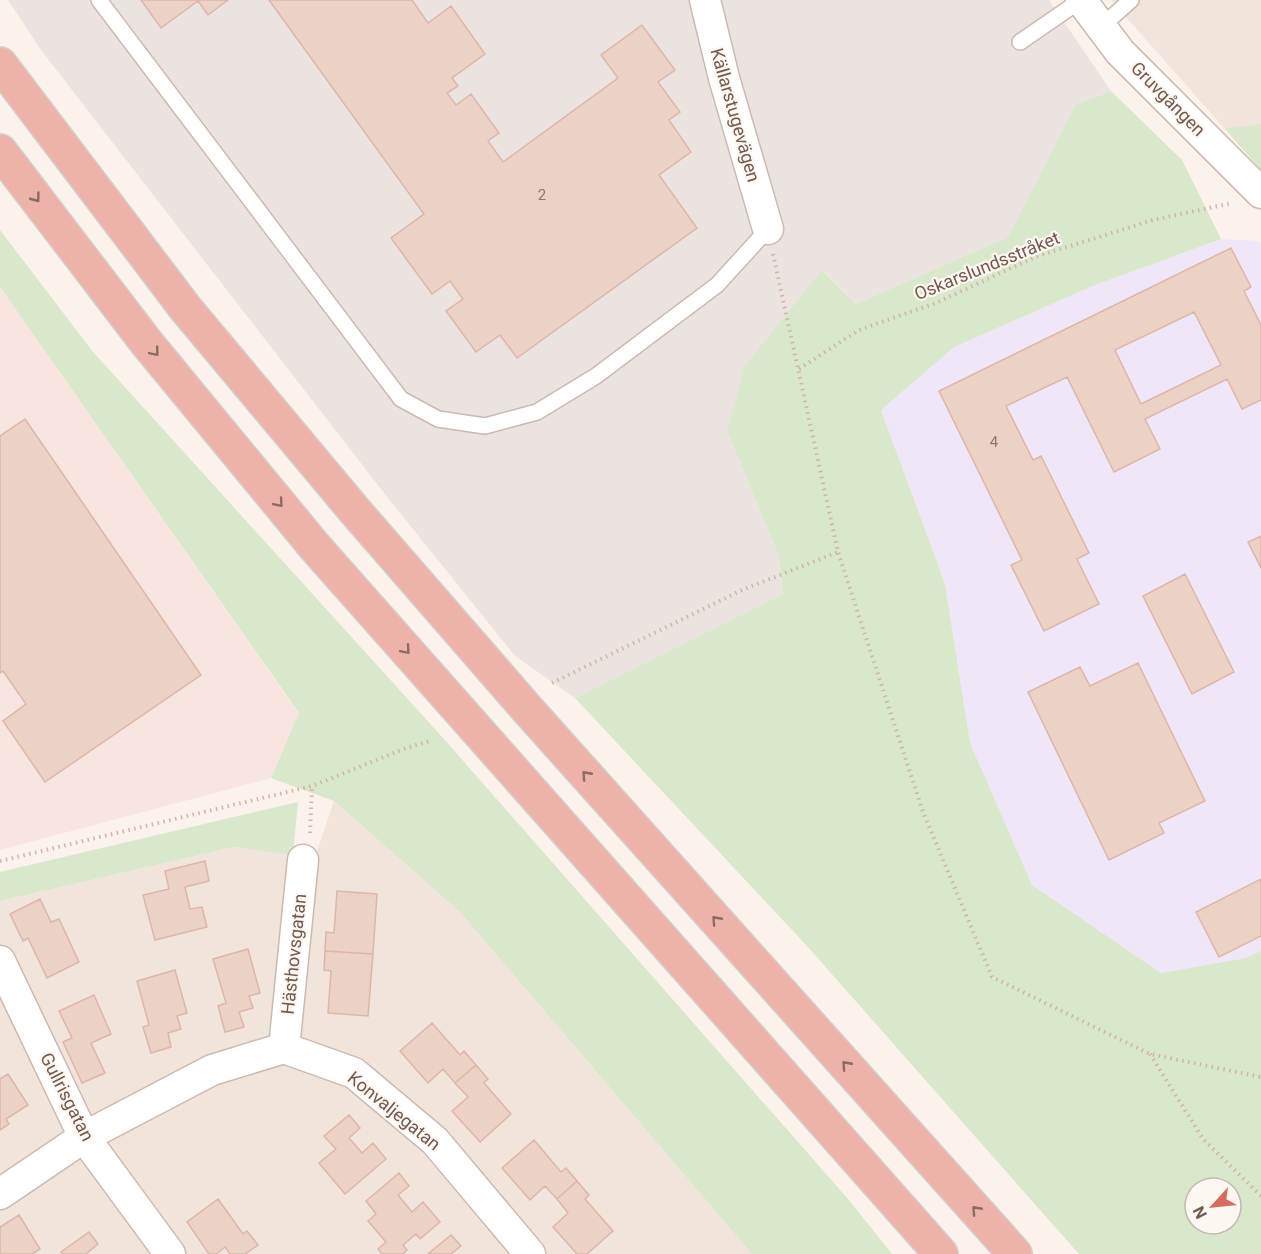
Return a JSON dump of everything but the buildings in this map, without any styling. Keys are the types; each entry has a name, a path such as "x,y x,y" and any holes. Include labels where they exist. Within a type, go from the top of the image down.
{"highway":[{"path":"0,64 186,309 355,511 536,719 1015,1254"},
{"path":"0,151 146,342 315,547 941,1254"}],"street":[{"name":"Källarstugevägen","path":"705,0 724,78 768,229"},
{"name":"Gruvgången","path":"1081,0 1120,52 1259,190"},
{"name":"Hästhovsgatan","path":"284,1048 303,860"},
{"name":"Gullrisgatan","path":"0,961 84,1137 170,1254"},
{"path":"0,1194 84,1137 212,1070 284,1048"},
{"name":"Konvaljegatan","path":"284,1048 354,1073 435,1141 530,1254"}],"lane":[{"path":"99,0 400,399 438,419 485,426 537,412 596,376 717,285 768,229"},
{"path":"1020,42 1081,0"},
{"path":"1101,27 1131,0"}],"path":[{"name":"Oskarslundsstråket","path":"799,369 859,330 936,303 1035,257 1153,220 1224,207 1259,190"},
{"path":"768,229 838,552 923,812 992,977 1150,1054 1261,1077"},
{"path":"552,684 742,590 838,552"},
{"path":"0,861 312,786 406,748 430,741"},
{"path":"303,860 309,858 312,786"},
{"path":"1150,1054 1203,1139 1261,1196"}],"shaded area":[{"path":"8,0 1049,0 1111,91 1075,105 1008,237 856,304 823,270 727,431 779,556 783,594 575,698 515,656 384,493 41,50"},
{"path":"1111,0 1261,0 1261,170 1225,129"},
{"path":"1221,239 1258,241 1261,244 1261,951 1246,958 1161,973 1032,885 970,743 945,584 881,410 954,347 1095,285"},
{"path":"0,287 299,714 271,778 0,850"},
{"path":"334,801 460,912 752,1254 0,1254 0,901 234,847 315,857"}],"green space":[{"path":"1111,91 1182,160 1221,239 1095,285 954,347 881,410 945,584 970,743 1032,885 1161,973 1246,958 1261,951 1261,1254 1079,1254 808,947 575,698 783,594 779,556 727,431 745,366 822,270 856,304 1008,237 1075,105"},
{"path":"1261,124 1261,170 1225,129"},
{"path":"0,230 93,352 443,738 848,1199 892,1254 752,1254 460,912 334,801 271,778 299,713 0,287"},
{"path":"298,802 293,855 234,847 0,901 0,872"}]}
